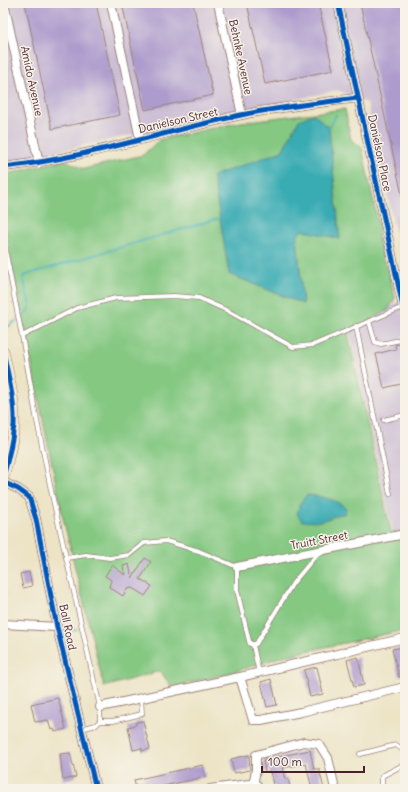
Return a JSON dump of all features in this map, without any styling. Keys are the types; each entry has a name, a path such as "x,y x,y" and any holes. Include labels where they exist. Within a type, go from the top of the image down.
{"main road":[{"path":"3,351 11,392 14,424 10,451 3,477"}],"street":[{"name":"Amido Avenue","path":"4,3 39,163"},
{"path":"111,3 140,139"},
{"name":"Behnke Avenue","path":"218,3 242,115"},
{"name":"Danielson Place","path":"338,3 404,307"},
{"name":"Danielson Street","path":"3,167 39,163 242,115 304,104 358,98"},
{"name":"Ball Road","path":"3,482 18,488 29,497 36,519 58,630 96,789"},
{"name":"Truitt Street","path":"237,567 405,534"},
{"path":"3,624 58,630"},
{"path":"100,707 259,673 405,638"},
{"path":"240,677 253,720 261,720 301,712 405,687"},
{"path":"210,789 255,787 256,755 304,742 320,744 328,758 335,789"}],"lane":[{"path":"3,239 36,416 66,558 100,707 100,721"},
{"path":"3,269 9,268"},
{"path":"22,336 77,308 116,298 199,298 226,310 293,347 313,345 404,307"},
{"path":"368,321 375,342 380,344 405,339"},
{"path":"356,326 390,494"},
{"path":"384,420 405,415"},
{"path":"66,558 86,555 110,558 129,555 144,543 166,541 199,551 237,567 237,590 249,641 250,644 253,645 259,673"},
{"path":"253,645 256,644 306,564 320,551"},
{"path":"81,729 96,725 100,721 113,721 142,714 141,698"},
{"path":"360,754 396,745 405,751"},
{"path":"382,789 382,776 405,764"}],"shaded area":[{"path":"3,3 405,3 405,275 367,103 338,90 3,163"},
{"path":"405,297 405,530 393,533 350,332"}],"green space":[{"path":"345,109 351,140 362,148 379,227 378,238 395,298 388,310 348,333 391,533 405,531 405,630 284,656 230,673 172,687 160,671 104,687 63,518 19,303 3,214 3,184 7,174 65,160 84,169 143,155 159,140 241,122"}],"water":[{"path":"314,114 329,128 340,239 302,230 297,236 303,304 229,274 213,176 282,151 299,120"},
{"path":"307,495 323,497 337,502 346,508 344,514 314,522 302,521 297,514 300,503"}],"building":[{"path":"25,3 96,3 120,115 52,129"},
{"path":"122,3 193,3 213,95 145,110"},
{"path":"247,3 318,3 333,70 265,84"},
{"path":"360,3 405,3 405,200 403,200"},
{"path":"403,343 405,348 405,383 384,388 376,354 396,349 395,345"},
{"path":"145,558 151,562 140,579 152,586 145,596 132,588 127,589 123,596 109,587 111,580 105,576 112,565 125,575 123,566 129,564 132,578"},
{"path":"29,572 32,586 23,588 20,574"},
{"path":"404,647 405,675 399,677 392,649"},
{"path":"358,657 364,685 354,687 347,660"},
{"path":"317,667 323,694 310,697 304,670"},
{"path":"271,679 277,705 267,707 261,682"},
{"path":"58,698 66,729 55,732 54,729 51,730 48,720 35,722 31,704"},
{"path":"143,721 150,749 142,751 142,748 133,750 128,727 136,725 136,722"},
{"path":"310,750 314,769 319,769 324,789 312,789 306,764 282,768 285,779 288,779 290,787 287,787 288,789 274,789 270,771 265,772 263,760"},
{"path":"70,753 76,777 63,780 60,754"},
{"path":"249,755 250,770 234,773 231,759"},
{"path":"203,765 205,777 154,788 136,789 134,780"}],"waterway":[{"path":"329,128 336,115"},
{"path":"3,330 26,314 30,307 23,276 220,218"},
{"path":"61,631 77,630"}],"cycle path":[{"path":"338,3 403,307 405,307"},
{"path":"3,167 93,152 255,112 358,98"},
{"path":"3,351 11,388 14,416 11,445 3,477"},
{"path":"3,482 18,489 29,497 36,519 57,627 96,789"}]}
